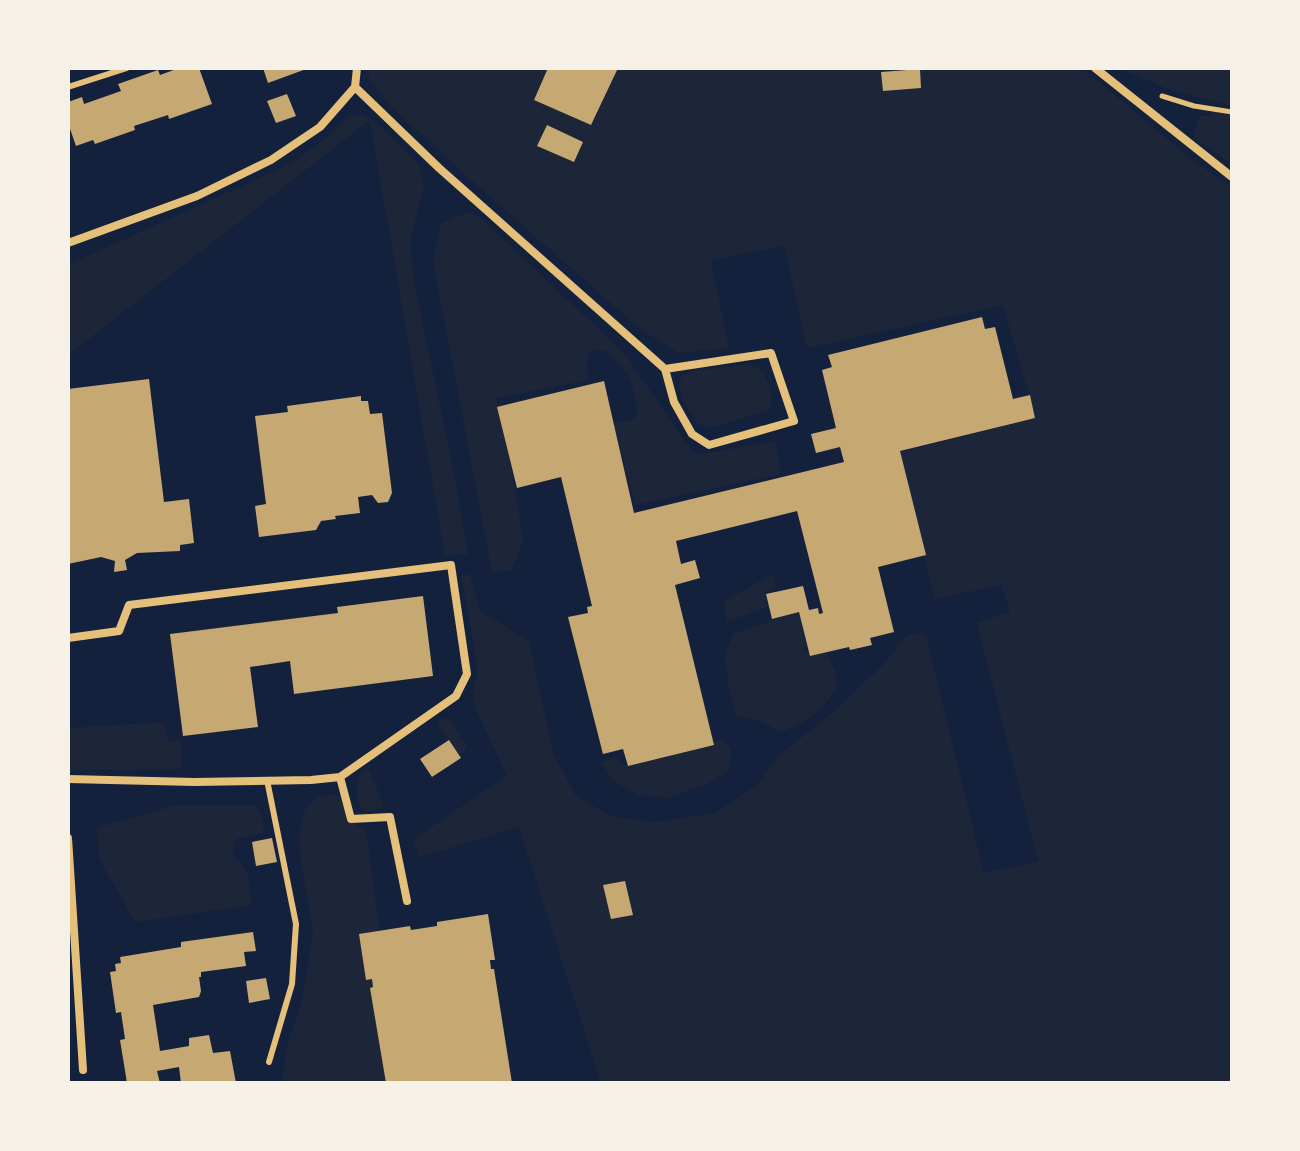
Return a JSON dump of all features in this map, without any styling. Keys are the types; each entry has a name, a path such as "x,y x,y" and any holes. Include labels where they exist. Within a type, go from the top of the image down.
{"street":[{"path":"68,243 197,196 271,160 320,127 355,87 357,68"},
{"path":"1095,68 1232,177"},
{"path":"355,87 439,168 665,369 674,402 692,434 709,445 794,421 771,353 665,369"},
{"path":"68,638 119,631 129,605 451,565 467,674 456,696 340,777 194,782 68,779"},
{"path":"340,777 351,819 390,817 407,901"},
{"path":"68,838 83,1070"}],"lane":[{"path":"68,87 127,68"},
{"path":"267,780 296,924 292,984 269,1062"}],"path":[{"path":"1154,94 1194,106 1232,112"}],"shaded area":[{"path":"368,68 1083,68 1191,159 1232,187 1232,1083 601,1083 519,827 419,857 412,840 507,776 474,706 473,691 478,671 461,575 470,575 480,611 529,641 553,753 575,795 610,816 655,822 715,813 756,786 780,755 832,713 887,661 902,639 922,633 926,637 984,873 1038,861 977,623 1010,612 1001,585 935,599 897,453 1036,418 1003,305 807,348 784,245 711,261 729,348 678,353 639,328 406,122 369,80"},
{"path":"1117,68 1232,68 1232,106 1171,90"},
{"path":"1213,112 1232,116 1232,164 1193,138 1200,116"},
{"path":"363,114 383,128 418,164 424,185 410,241 414,281 468,554 445,556 370,120 68,355 68,265 292,163 325,139 347,117"},
{"path":"468,212 482,219 625,354 684,440 698,455 775,441 781,474 635,505 614,423 630,421 638,414 635,394 625,372 614,358 606,351 591,350 586,363 589,380 496,398 523,542 511,571 492,572 433,261 441,223"},
{"path":"748,364 760,368 766,378 771,394 769,410 711,428 699,425 681,395 682,375"},
{"path":"773,574 776,588 765,593 767,607 727,622 724,601"},
{"path":"798,612 806,652 825,649 835,671 837,689 812,716 779,733 760,722 737,717 729,689 725,655 733,634"},
{"path":"450,719 467,746 456,756 437,721"},
{"path":"164,722 169,742 181,741 182,769 68,768 68,728"},
{"path":"723,740 731,748 730,770 709,783 669,798 638,795 612,780 601,762 618,757 621,766"},
{"path":"368,768 384,805 376,811 364,811 357,798 359,774"},
{"path":"334,794 343,799 347,820 366,830 400,1083 282,1083 288,1042 302,1002 313,932 299,831 305,810 315,798"},
{"path":"177,805 255,805 262,817 264,833 236,839 232,851 248,874 252,905 135,922 99,859 97,828"}],"building":[{"path":"179,68 199,68 212,104 169,119 168,115 134,126 135,130 95,144 93,140 76,146 68,123 68,102 82,97 84,104 121,91 118,84 158,70 160,75"},
{"path":"263,68 309,68 268,83"},
{"path":"548,68 618,68 591,125 534,100"},
{"path":"920,69 921,88 883,91 881,72"},
{"path":"287,94 296,116 276,123 267,101"},
{"path":"547,125 583,142 574,162 537,146"},
{"path":"982,317 985,329 995,327 1013,399 1030,395 1035,418 900,451 926,555 878,567 894,632 870,638 872,645 810,656 799,612 772,619 766,594 803,586 809,610 818,608 819,614 823,613 797,511 676,541 681,564 695,560 700,578 675,585 714,745 628,766 623,749 603,754 568,617 588,613 587,607 592,606 561,477 517,488 497,407 604,381 634,513 844,462 840,447 816,453 811,434 836,428 822,370 832,367 828,355"},
{"path":"149,379 164,502 189,499 194,543 180,545 180,551 137,553 125,560 127,570 114,572 115,561 101,557 68,564 68,389"},
{"path":"361,396 361,401 368,401 370,414 382,413 392,493 388,502 378,503 372,495 358,497 360,513 321,521 316,530 259,537 255,506 266,504 255,416 288,412 287,406"},
{"path":"423,596 433,676 294,694 290,661 250,667 258,727 183,736 170,634 338,613 337,607"},
{"path":"449,740 461,758 432,777 420,759"},
{"path":"272,838 277,862 256,866 252,842"},
{"path":"625,881 633,915 611,919 603,885"},
{"path":"488,914 495,960 490,960 491,969 494,969 512,1083 386,1083 370,988 373,987 372,979 366,980 359,934 410,926 411,930 437,926 437,922"},
{"path":"253,932 256,951 244,952 246,966 201,972 199,997 153,1005 160,1051 189,1046 189,1038 209,1035 213,1053 230,1051 236,1083 181,1083 179,1067 157,1071 160,1083 127,1083 120,1040 125,1039 121,1012 116,1013 110,972 116,971 115,964 121,963 120,957 181,947 181,942"},
{"path":"266,978 270,999 249,1003 246,981"}]}
